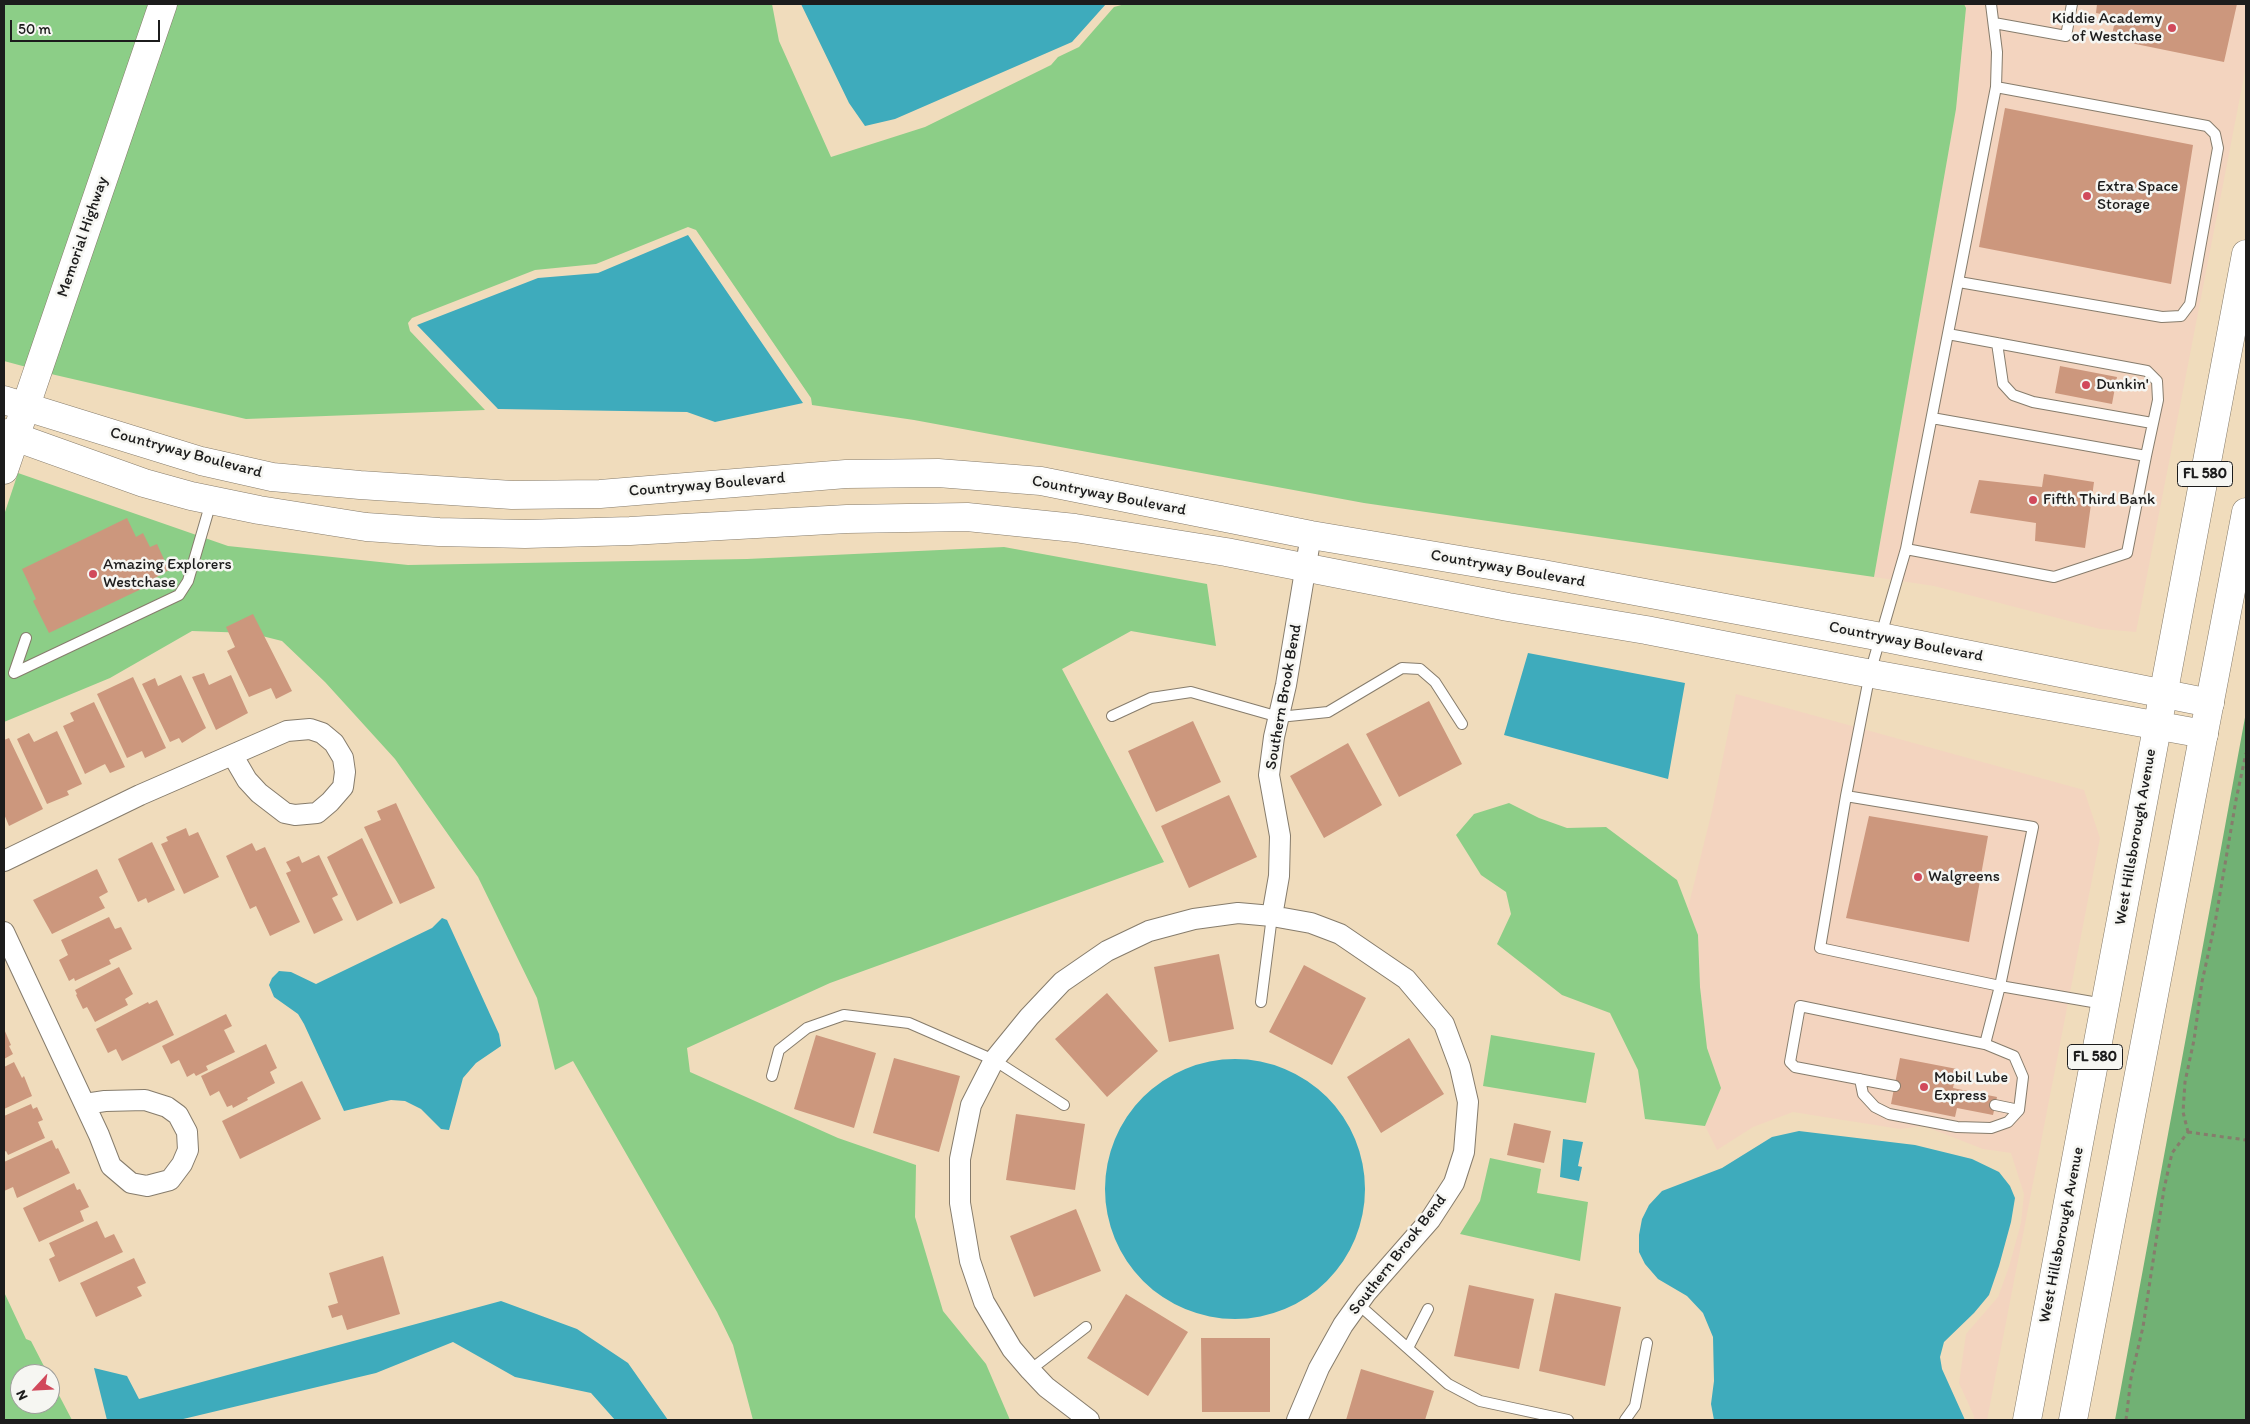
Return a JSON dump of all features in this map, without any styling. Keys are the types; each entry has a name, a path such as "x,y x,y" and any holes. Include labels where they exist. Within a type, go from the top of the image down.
{"street":[{"name":"Memorial Highway","path":"4,470 14,403 163,4"},
{"name":"West Hillsborough Avenue","path":"2027,1420 2246,254"},
{"name":"Countryway Boulevard","path":"14,403 201,461 272,477 360,485 512,494 600,494 846,474 938,473 1041,481 1311,535 1543,574 1880,637 2210,703"},
{"path":"9,435 144,483 212,501 366,527 439,532 524,534 847,518 967,518 1075,528 1226,552 1508,607 1646,630 2204,734"},
{"path":"662,488 664,528"},
{"name":"FL 580","path":"2074,1420 2246,512"},
{"name":"Southern Brook Bend","path":"1272,916 1279,876 1280,836 1269,775 1311,535"},
{"path":"4,860 140,795 288,731 310,729 322,733 334,743 343,758 345,772 343,787 317,813 301,815 285,813 258,793 233,756"},
{"name":"Southern Brook Bend","path":"1089,1420 1046,1387 1030,1370 1012,1349 984,1302 970,1261 960,1204 960,1159 971,1105 994,1060 1029,1017 1062,982 1107,951 1149,931 1194,919 1238,913 1272,916 1311,923 1340,934 1406,979 1444,1024 1460,1067 1468,1102 1464,1152 1454,1183 1430,1220 1358,1304 1343,1325 1319,1368 1297,1420"},
{"path":"4,932 85,1104 111,1166 131,1183 147,1186 170,1180 182,1164 188,1150 187,1132 178,1116 168,1106 145,1100 105,1101 85,1104"}],"lane":[{"path":"1991,4 1997,52 1996,87 1906,549 1870,673 1846,796 1820,948 2000,986 2105,1004"},
{"path":"1994,23 2066,36 2072,4"},
{"path":"1959,282 2162,318 2181,316 2190,304 2218,148 2215,134 2207,126 1996,87"},
{"path":"1906,549 2054,577 2127,554 2158,400 2157,381 2147,371 1948,334"},
{"path":"1997,343 2003,384 2013,395 2033,402 2152,423"},
{"path":"1932,418 2146,456"},
{"path":"26,638 14,673 179,594 188,581 212,501"},
{"path":"1112,716 1151,698 1191,692 1279,717 1328,712 1402,668 1420,669 1436,682 1462,724"},
{"path":"1846,796 2034,827 2000,986 1985,1044"},
{"path":"1261,1002 1272,916"},
{"path":"1860,1079 1864,1094 1875,1107 1889,1114 1957,1127 1991,1128 2008,1122 2019,1110 2023,1077 2014,1056 1985,1044 1800,1006 1790,1062 1795,1067 1860,1079 1894,1086"},
{"path":"772,1076 778,1050 808,1028 844,1015 909,1023 994,1060 1064,1105"},
{"path":"1995,1105 2019,1110"},
{"path":"1358,1304 1448,1384 1480,1402 1568,1420"},
{"path":"1408,1348 1428,1309"},
{"path":"1030,1370 1086,1326"},
{"path":"1624,1420 1635,1406 1648,1343"}],"path":[{"path":"2188,1132 2183,1112 2185,1082 2194,1040 2202,982 2215,924 2246,753"},
{"path":"2188,1132 2246,1140"},
{"path":"2126,1420 2131,1378 2143,1326 2164,1189 2172,1153 2188,1132"}],"shaded area":[{"path":"1964,4 2246,4 2246,66 2136,632 2100,629 1934,586 1874,577 1956,109 1966,8"},
{"path":"1736,694 2084,790 2100,838 1987,1420 1974,1420 1974,1416 1959,1383 1966,1334 1998,1297 2009,1267 2021,1223 2024,1194 2011,1153 1983,1149 1924,1126 1900,1129 1793,1112 1753,1127 1717,1150 1705,1126 1721,1088 1707,1048 1700,987 1698,935 1688,908 1712,811"}],"green space":[{"path":"4,4 153,4 30,368 4,361"},
{"path":"176,4 772,4 779,41 831,157 925,127 1051,65 1058,57 1079,47 1114,7 1125,4 1964,4 1966,8 1956,109 1874,577 1364,503 914,420 812,405 811,398 696,230 688,227 596,264 535,270 412,318 408,323 410,331 485,410 246,419 51,374"},
{"path":"18,473 228,546 408,565 747,559 1004,547 1207,584 1216,646 1131,631 1062,669 1164,862 830,983 687,1048 690,1072 838,1138 916,1165 915,1217 943,1311 986,1364 1010,1420 753,1420 733,1345 717,1312 573,1061 555,1070 537,998 478,877 395,759 325,682 282,641 250,633 192,631 110,678 4,722 4,515"},
{"path":"2246,712 2246,1420 2115,1420 2217,870"},
{"path":"1509,803 1539,818 1567,828 1606,827 1677,880 1698,935 1700,987 1707,1048 1721,1088 1705,1126 1645,1119 1638,1070 1610,1013 1562,995 1497,944 1511,914 1506,892 1481,875 1456,835 1474,814"},
{"path":"1491,1035 1595,1053 1586,1103 1483,1086"},
{"path":"1490,1158 1541,1169 1537,1193 1588,1202 1580,1261 1460,1234 1480,1201"},
{"path":"4,1292 26,1339 31,1341 43,1364 10,1364 10,1414 60,1414 60,1397 72,1420 4,1420"}],"water":[{"path":"801,4 1106,4 1072,42 895,119 865,126 849,103"},
{"path":"688,235 803,403 715,422 687,412 498,409 417,325 538,278 598,273"},
{"path":"1528,653 1685,683 1668,779 1504,735"},
{"path":"442,918 447,920 499,1034 501,1046 476,1063 463,1078 449,1130 441,1129 421,1109 405,1101 391,1100 344,1111 298,1014 274,997 269,985 272,978 279,971 291,972 316,984 432,928"},
{"path":"1235,1059 1260,1062 1285,1069 1307,1081 1327,1097 1343,1117 1355,1139 1362,1164 1365,1189 1362,1214 1355,1239 1343,1261 1327,1281 1307,1297 1285,1309 1260,1316 1235,1319 1210,1316 1185,1309 1163,1297 1143,1281 1127,1261 1115,1239 1108,1214 1105,1189 1108,1164 1115,1139 1127,1117 1143,1097 1163,1081 1185,1069 1210,1062"},
{"path":"1799,1131 1915,1145 1972,1159 1999,1172 2010,1186 2015,1198 2011,1222 1989,1295 1974,1313 1944,1342 1940,1357 1942,1369 1965,1420 1714,1420 1711,1404 1714,1381 1713,1337 1703,1313 1687,1296 1658,1279 1645,1264 1639,1252 1639,1235 1642,1219 1649,1205 1662,1191 1722,1168 1772,1137"},
{"path":"1563,1139 1583,1142 1578,1166 1582,1167 1579,1181 1560,1177"},
{"path":"501,1301 577,1329 628,1363 668,1420 615,1420 591,1393 515,1377 453,1342 376,1373 179,1420 107,1420 94,1368 127,1376 139,1399"}],"building":[{"name":"Kiddie Academy of Westchase","path":"2097,4 2237,4 2224,62 2111,39 2116,17 2096,13"},
{"name":"Extra Space Storage","path":"2005,108 2193,145 2171,284 1979,247"},
{"name":"Dunkin'","path":"2060,366 2117,377 2112,404 2055,393"},
{"name":"Fifth Third Bank","path":"2044,474 2094,482 2085,548 2035,541 2036,523 1970,513 1979,480 2042,487"},
{"name":"Amazing Explorers Westchase","path":"127,518 136,537 143,533 150,547 157,544 169,570 155,578 156,582 49,633 33,601 36,599 22,569"},
{"path":"253,614 292,691 276,699 271,688 249,697 227,651 235,647 226,627"},
{"path":"204,673 209,685 231,675 248,713 216,730 192,677"},
{"path":"181,675 206,728 182,743 179,738 170,742 142,684 155,678 158,686"},
{"path":"133,677 166,748 145,758 142,751 127,758 97,694"},
{"path":"1429,701 1462,764 1399,797 1366,734"},
{"path":"94,702 125,767 110,773 105,764 85,774 63,726 74,721 70,713"},
{"path":"1193,721 1221,782 1156,812 1128,751"},
{"path":"57,731 82,784 67,791 69,795 47,804 17,739 29,733 34,742"},
{"path":"9,738 43,809 9,826 4,814 4,740"},
{"path":"1348,743 1382,805 1324,838 1290,776"},
{"path":"1229,795 1257,857 1189,888 1161,826"},
{"path":"396,803 435,888 400,904 364,827 381,820 377,811"},
{"name":"Walgreens","path":"1869,816 1988,836 1969,942 1846,918"},
{"path":"186,828 189,836 198,832 219,877 184,894 161,844 168,841 166,837"},
{"path":"362,838 393,903 357,921 327,857"},
{"path":"152,842 175,890 148,903 146,898 138,902 118,859"},
{"path":"252,843 256,851 265,847 300,922 270,936 256,906 250,909 226,856"},
{"path":"319,855 338,895 332,898 343,920 314,934 286,873 291,871 286,862 299,856 302,863"},
{"path":"97,869 108,892 99,897 105,908 52,934 33,900"},
{"path":"109,917 115,929 121,927 132,949 109,960 111,964 75,981 74,978 69,981 59,960 68,955 61,940"},
{"path":"1219,954 1234,1029 1169,1042 1154,967"},
{"path":"1304,965 1366,998 1332,1065 1269,1032"},
{"path":"119,967 133,994 125,999 128,1005 95,1022 87,1007 83,1009 75,990"},
{"path":"1107,993 1158,1051 1107,1097 1055,1039"},
{"path":"157,1000 174,1035 122,1061 116,1049 108,1053 96,1029 148,1002 149,1004"},
{"path":"226,1014 232,1026 224,1030 235,1052 206,1066 208,1070 196,1076 194,1073 187,1077 179,1060 171,1064 162,1046"},
{"path":"4,1029 13,1054 4,1059"},
{"path":"816,1035 876,1053 854,1128 794,1109"},
{"path":"1409,1038 1444,1094 1381,1133 1347,1077"},
{"path":"266,1044 277,1068 270,1072 275,1083 233,1108 232,1105 227,1107 219,1091 210,1096 201,1076"},
{"path":"894,1058 960,1076 939,1152 873,1133"},
{"name":"Mobil Lube Express","path":"1900,1058 1957,1069 1953,1088 1997,1097 1993,1115 1957,1108 1955,1117 1891,1104"},
{"path":"14,1062 22,1078 24,1076 32,1096 4,1109 4,1067"},
{"path":"302,1081 321,1119 240,1159 222,1121"},
{"path":"31,1104 33,1109 37,1107 43,1120 38,1122 45,1138 8,1155 6,1151 4,1152 4,1116"},
{"path":"1016,1114 1085,1124 1075,1190 1006,1180"},
{"path":"1514,1123 1551,1131 1544,1163 1507,1155"},
{"path":"52,1140 70,1173 17,1198 13,1187 4,1191 4,1162"},
{"path":"74,1183 77,1190 80,1189 89,1207 80,1211 84,1221 39,1242 23,1208"},
{"path":"1076,1209 1101,1271 1034,1297 1010,1236"},
{"path":"97,1221 105,1238 114,1234 123,1252 59,1282 49,1259 55,1256 49,1243"},
{"path":"383,1256 400,1314 347,1330 342,1315 332,1318 328,1306 338,1303 329,1273"},
{"path":"134,1258 146,1283 137,1287 142,1296 96,1317 80,1283"},
{"path":"1469,1285 1534,1299 1519,1369 1454,1356"},
{"path":"1555,1293 1621,1307 1605,1386 1539,1371"},
{"path":"1126,1294 1188,1332 1148,1396 1087,1358"},
{"path":"1201,1338 1270,1338 1270,1412 1202,1412"},
{"path":"1361,1369 1434,1391 1425,1420 1346,1420"}],"place":[{"name":"Kiddie Academy of Westchase","path":"2172,28"},
{"name":"Extra Space Storage","path":"2087,196"},
{"name":"Dunkin'","path":"2086,385"},
{"name":"Fifth Third Bank","path":"2033,500"},
{"name":"Amazing Explorers Westchase","path":"93,574"},
{"name":"Walgreens","path":"1918,877"},
{"name":"Mobil Lube Express","path":"1924,1087"}]}
